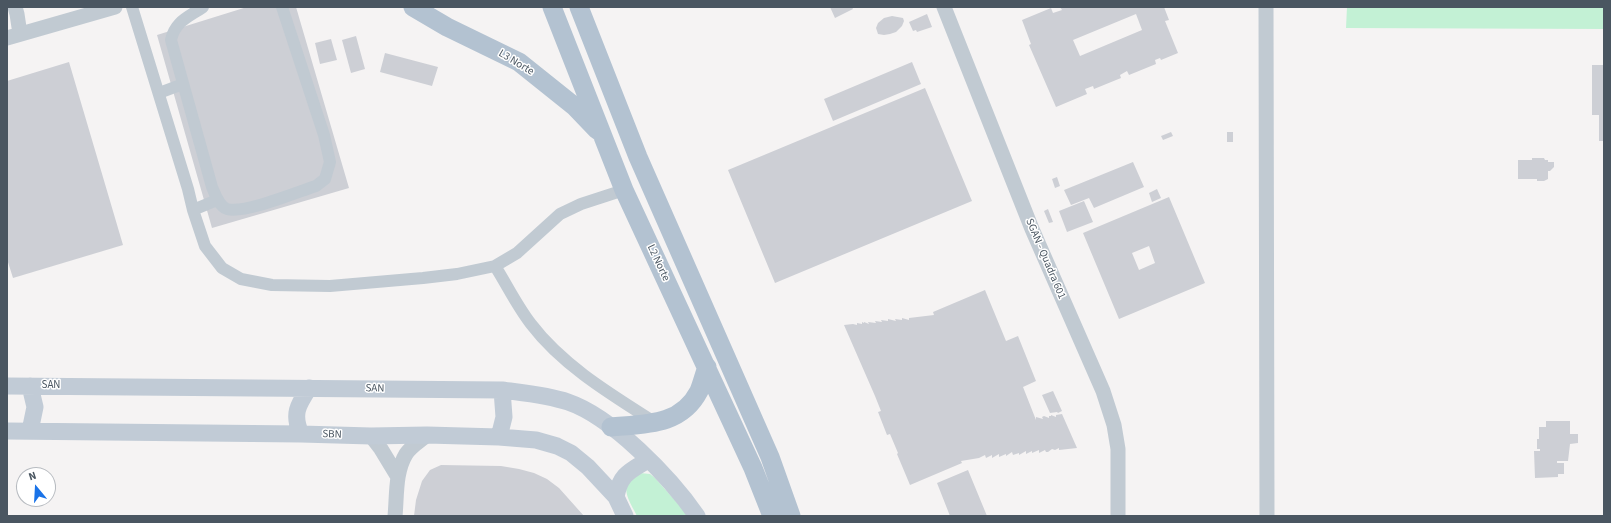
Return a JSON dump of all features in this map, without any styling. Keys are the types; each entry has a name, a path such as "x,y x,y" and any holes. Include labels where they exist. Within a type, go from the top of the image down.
{"main road":[{"name":"L3 Norte","path":"413,7 447,27 518,62 574,106 605,138"},
{"name":"L2 Norte","path":"552,7 605,138 624,190 753,468 772,516"},
{"path":"579,7 638,157 770,457 791,516"},
{"path":"611,426 657,423 668,420 691,403 699,390 707,367"},
{"name":"SAN","path":"7,386 502,390 541,395 568,402 592,413 611,426 648,460 685,500 696,516"},
{"path":"30,386 34,407 30,431"},
{"path":"301,434 297,425 298,405 309,388"},
{"path":"499,437 504,417 502,390"},
{"name":"SBN","path":"7,431 371,436 427,435 499,437 536,440 557,446 571,453 588,467 616,497 626,516"},
{"path":"616,497 618,484 625,475 648,460"}],"street":[{"path":"15,7 17,14 14,36 96,10 115,7"},
{"path":"132,7 205,246 222,268 241,279 272,285 330,286 457,274 495,266 517,253 560,214 581,204 624,190"},
{"path":"203,7 184,18 176,26 171,40 212,187 217,200 226,209 241,210 316,186 325,179 330,162 324,135 282,7"},
{"name":"SGAN - Quadra 601","path":"944,7 1032,229 1103,391 1114,425 1118,449 1118,516"},
{"path":"1266,7 1267,516"},
{"path":"159,93 184,84"},
{"path":"193,210 217,200"},
{"path":"495,266 531,324 556,350 588,377 619,400 657,423"},
{"path":"395,516 398,477 406,454 427,435"},
{"path":"371,436 382,449 398,477"}],"green space":[{"path":"1347,7 1604,7 1604,29 1346,28"},
{"path":"640,473 650,474 655,478 689,516 637,516 628,499 626,490 629,482"}],"building":[{"path":"247,7 296,7 349,188 212,228 157,35"},
{"path":"830,7 852,7 853,9 835,18"},
{"path":"1060,7 1164,7 1169,20 1165,21 1178,53 1161,60 1160,58 1155,60 1156,64 1129,75 1127,71 1120,75 1121,78 1094,89 1093,86 1085,89 1087,94 1056,107 1029,45 1031,44 1022,20 1051,8 1053,13 1062,10","holes":["1136,14 1142,30 1080,56 1073,40"]},
{"path":"927,14 932,27 917,32 916,30 913,31 909,22"},
{"path":"892,16 903,18 904,21 902,26 896,32 890,34 878,34 876,28 878,23 884,18"},
{"path":"356,36 365,69 351,73 342,40"},
{"path":"331,39 337,60 320,64 315,43"},
{"path":"385,53 438,67 432,86 380,72"},
{"path":"69,62 123,245 13,278 7,259 7,81"},
{"path":"912,62 921,84 833,121 824,99"},
{"path":"1592,65 1604,65 1604,141 1599,141 1599,115 1592,115"},
{"path":"925,88 972,201 775,283 728,170"},
{"path":"1171,132 1173,136 1163,140 1161,136"},
{"path":"1227,132 1233,132 1233,142 1227,142"},
{"path":"1532,158 1544,158 1545,160 1548,160 1548,162 1554,162 1554,167 1548,171 1548,179 1544,181 1537,181 1537,179 1518,179 1518,160 1532,160"},
{"path":"1133,162 1144,187 1094,208 1089,198 1071,205 1064,190"},
{"path":"1057,177 1060,186 1055,188 1052,179"},
{"path":"1157,189 1161,198 1152,202 1149,193"},
{"path":"1169,197 1205,283 1119,319 1083,233","holes":["1149,246 1155,263 1139,270 1132,253"]},
{"path":"1084,201 1093,222 1067,232 1059,211"},
{"path":"1048,209 1053,222 1049,223 1044,211"},
{"path":"985,290 1006,341 1018,336 1036,381 1023,387 1036,420 1036,417 1043,419 1042,417 1044,416 1049,418 1051,415 1056,417 1056,415 1062,414 1077,448 1059,450 1059,448 1055,450 1052,449 1048,452 1045,450 1039,453 1039,450 1026,454 1026,451 1019,455 1019,453 1013,455 1012,452 1006,456 1006,454 999,457 999,454 992,458 992,455 986,458 985,455 979,458 961,461 962,463 910,485 890,434 887,435 878,412 881,411 844,325 857,325 857,323 862,324 862,322 869,324 868,322 876,323 875,321 882,322 881,320 888,321 888,319 896,321 895,319 902,320 902,318 909,320 909,318 934,315 933,312"},
{"path":"1053,391 1062,411 1058,413 1050,413 1042,395"},
{"path":"1546,421 1570,421 1570,434 1578,434 1578,443 1570,444 1568,461 1557,461 1557,463 1564,463 1564,474 1558,474 1558,477 1535,478 1534,451 1540,451 1540,449 1537,449 1539,427 1546,427"},
{"path":"441,465 501,466 534,473 547,479 559,488 584,516 414,516 416,500 422,481 430,470"},
{"path":"968,470 987,516 950,516 937,483"}]}
